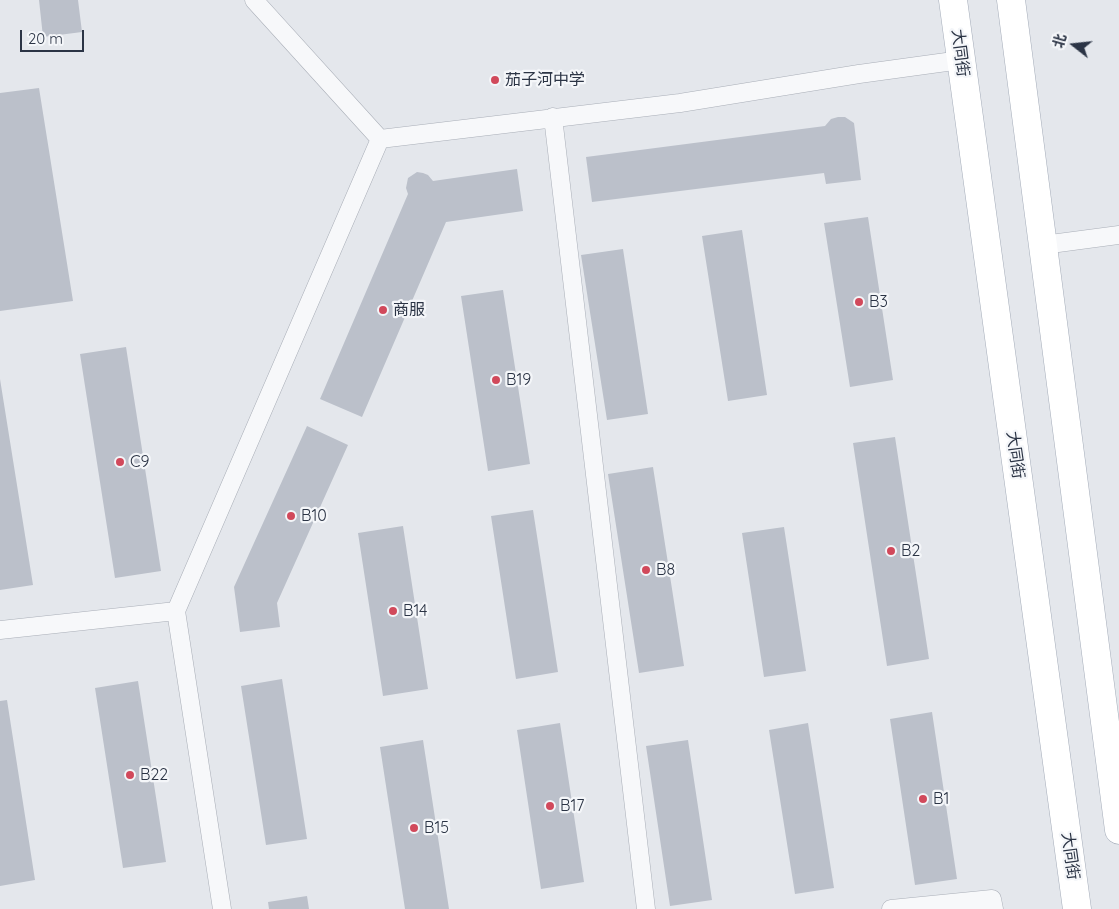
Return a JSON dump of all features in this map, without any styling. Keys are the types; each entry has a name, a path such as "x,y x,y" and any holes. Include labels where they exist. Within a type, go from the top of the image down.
{"main road":[{"name":"大同街","path":"953,0 1077,909"},
{"path":"1011,0 1119,830"}],"street":[{"path":"254,0 380,139"},
{"path":"380,139 680,104 850,75 960,60"},
{"path":"553,118 646,909"},
{"path":"222,909 176,611 380,139"},
{"path":"1043,245 1119,235"},
{"path":"0,630 176,611"},
{"path":"891,909 992,899 994,909"}],"building":[{"path":"39,0 78,0 82,32 43,37"},
{"path":"39,88 73,301 0,311 0,93"},
{"path":"845,117 854,123 861,180 826,184 824,173 592,202 586,157 825,126 831,119"},
{"name":"商服","path":"517,169 523,211 446,222 362,417 320,399 408,194 406,188 408,178 417,172 428,175 433,181"},
{"name":"B3","path":"868,217 893,380 850,387 824,223"},
{"path":"742,230 767,395 728,401 702,236"},
{"path":"623,249 648,414 607,420 581,255"},
{"name":"B19","path":"503,290 530,464 488,471 461,296"},
{"name":"C9","path":"126,347 161,571 115,578 80,354"},
{"path":"0,379 33,585 0,590"},
{"name":"B10","path":"307,426 348,445 277,603 280,627 240,632 234,587"},
{"name":"B2","path":"895,437 929,659 887,666 853,443"},
{"name":"B8","path":"653,467 684,666 639,673 608,474"},
{"path":"533,510 558,672 516,679 491,516"},
{"name":"B14","path":"403,526 428,689 383,696 358,533"},
{"path":"784,527 806,671 764,677 742,533"},
{"path":"282,679 307,839 266,845 241,686"},
{"name":"B22","path":"138,681 166,862 123,868 95,688"},
{"path":"7,700 35,880 0,886 0,701"},
{"name":"B1","path":"932,712 957,879 915,885 890,719"},
{"name":"B17","path":"560,723 584,882 541,889 517,730"},
{"path":"808,723 834,888 795,894 769,730"},
{"name":"B15","path":"423,740 449,909 405,909 380,747"},
{"path":"688,740 712,900 670,906 646,746"},
{"path":"307,896 309,909 269,909 268,902"}],"place":[{"name":"茄子河中学","path":"495,80"},
{"name":"B3","path":"859,302"},
{"name":"商服","path":"383,310"},
{"name":"B19","path":"496,380"},
{"name":"C9","path":"120,462"},
{"name":"B10","path":"291,516"},
{"name":"B2","path":"891,551"},
{"name":"B8","path":"646,570"},
{"name":"B14","path":"393,611"},
{"name":"B22","path":"130,775"},
{"name":"B1","path":"923,799"},
{"name":"B17","path":"550,806"},
{"name":"B15","path":"414,828"}]}
